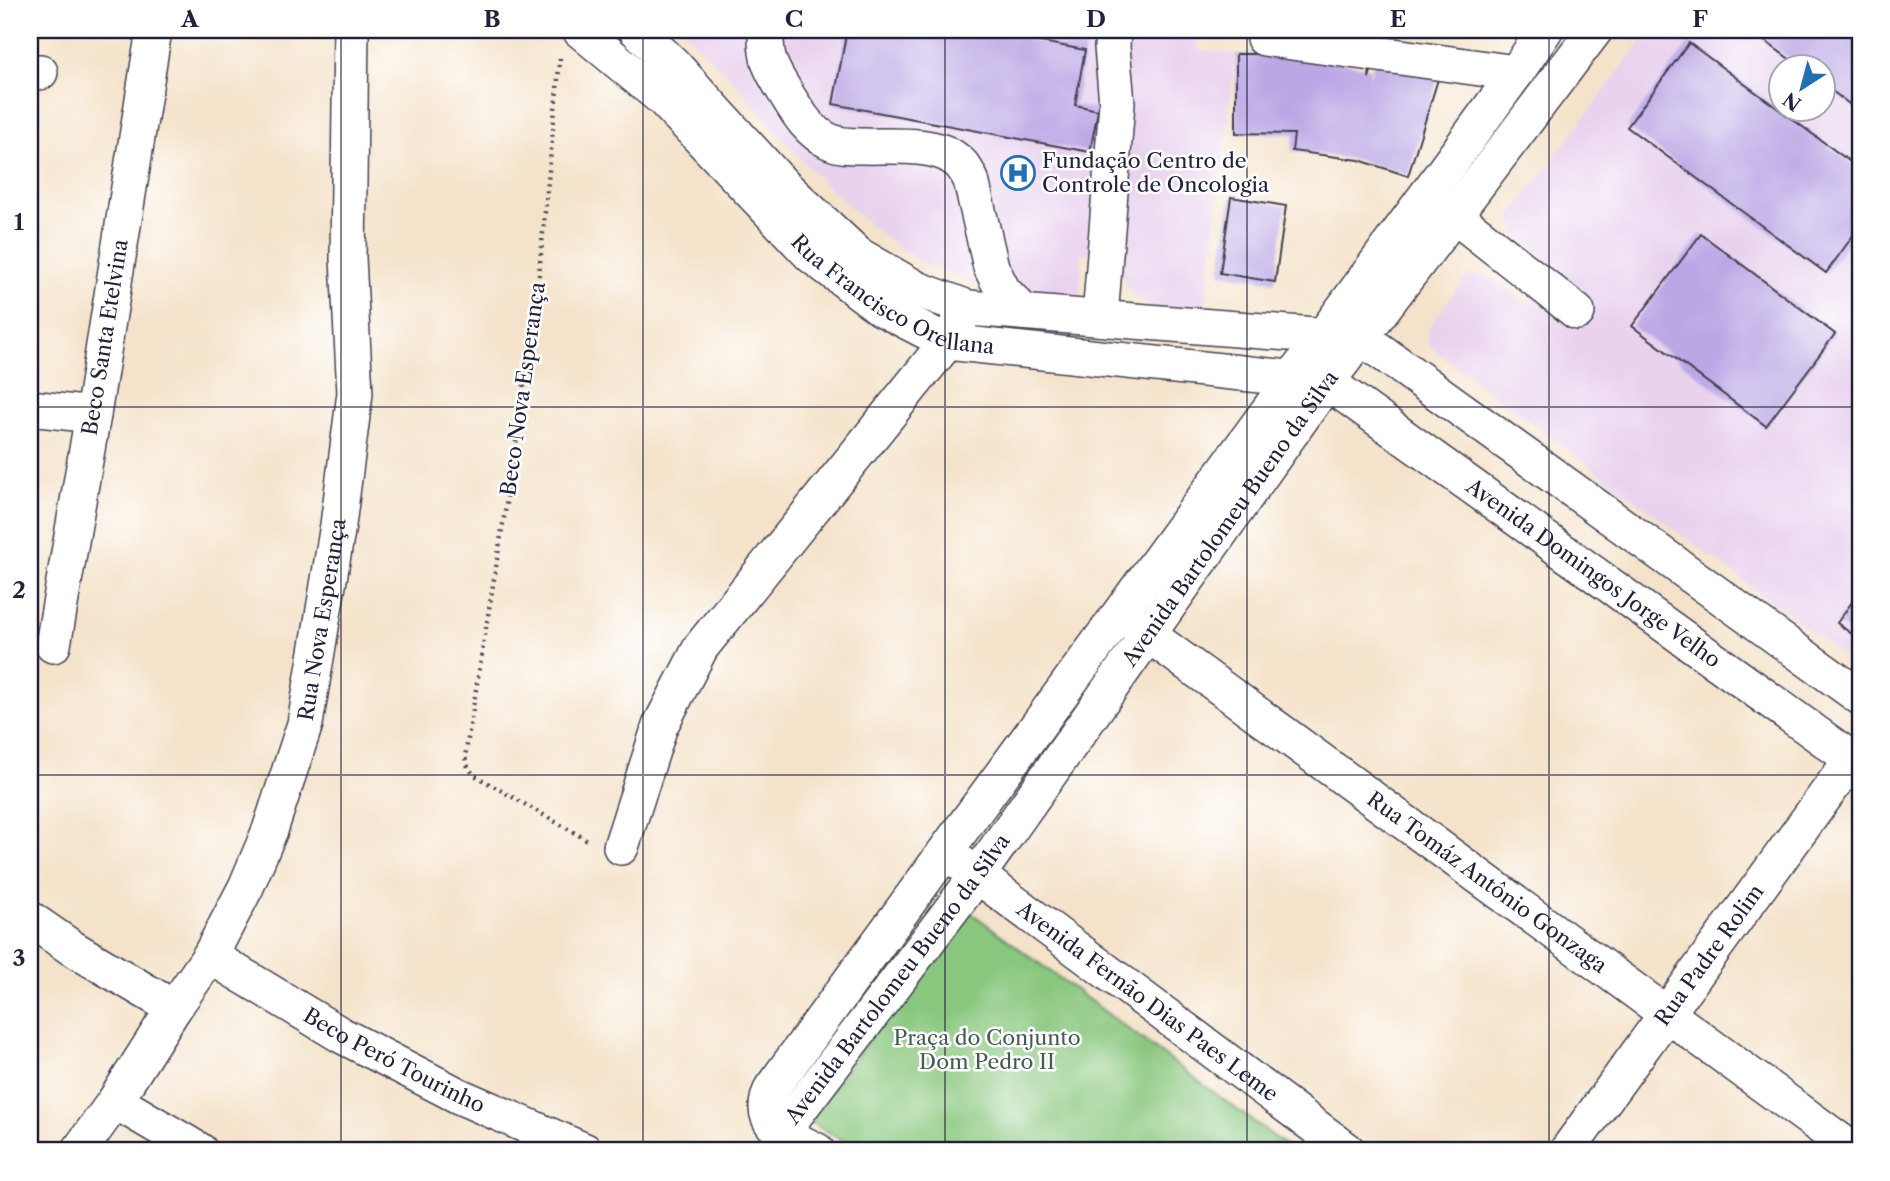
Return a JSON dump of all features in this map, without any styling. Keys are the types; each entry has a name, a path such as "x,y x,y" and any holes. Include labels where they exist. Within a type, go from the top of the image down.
{"street":[{"name":"Beco Santa Etelvina","path":"52,645 93,415 154,30"},
{"name":"Rua Nova Esperança","path":"79,1151 210,956 246,887 270,830 305,724 338,526 355,393 348,258 351,30"},
{"name":"Rua Francisco Orellana","path":"580,30 663,99 811,255 881,308 947,342 1327,382"},
{"name":"Rua Francisco Orellana","path":"637,30 673,64 783,185 858,255 917,289 968,308 1362,338"},
{"path":"766,30 766,52 770,65 802,120 815,132 830,142 845,146 940,150 955,158 965,168 971,180 992,267 1003,291 1024,312"},
{"path":"1100,318 1117,103 1113,30"},
{"name":"Avenida Bartolomeu Bueno da Silva","path":"1545,30 772,1088 766,1102 766,1113 769,1120 782,1132 977,876 1327,382 1595,30"},
{"path":"1264,38 1516,73"},
{"path":"1455,216 1577,312"},
{"path":"621,847 660,726 701,647 947,342 968,308"},
{"path":"1362,338 1860,697"},
{"name":"Avenida Domingos Jorge Velho","path":"1327,382 1856,762"},
{"path":"30,408 93,415"},
{"name":"Rua Tomáz Antônio Gonzaga","path":"1120,614 1854,1151"},
{"name":"Rua Padre Rolim","path":"1567,1151 1856,762"},
{"name":"Avenida Fernão Dias Paes Leme","path":"946,852 1348,1151"},
{"path":"30,919 72,948 174,1008"},
{"name":"Beco Peró Tourinho","path":"210,956 341,1035 459,1096 585,1151"},
{"path":"115,1101 200,1151"},
{"path":"782,1132 817,1151"}],"path":[{"name":"Beco Nova Esperança","path":"560,58 537,294 515,450 465,757 474,775 607,851 617,851 621,847"}],"shaded area":[{"name":"Fundação Centro de Controle de Oncologia","path":"682,30 1199,30 1198,50 1236,54 1204,316 1147,306 1127,288 1119,267 1104,256 1082,253 1080,292 1073,301 1065,302 973,283 923,263 877,231 830,189 734,81"},
{"path":"1650,30 1860,30 1860,668 1429,346 1427,330 1468,274 1492,277 1528,304 1556,267 1519,239 1510,217"}],"green space":[{"name":"Praça do Conjunto Dom Pedro II","path":"966,909 1293,1151 862,1151 808,1121"}],"building":[{"path":"847,30 977,30 1085,50 1075,105 1098,110 1090,152 833,104"},
{"path":"1750,30 1860,30 1860,112 1838,96 1838,52 1780,52"},
{"path":"1689,43 1768,101 1768,122 1796,122 1860,169 1860,226 1826,273 1627,127"},
{"path":"1236,54 1303,54 1370,68 1369,78 1376,56 1439,76 1408,176 1359,160 1292,151 1294,134 1236,133"},
{"path":"1231,197 1286,206 1275,282 1220,273"},
{"path":"1701,234 1835,334 1766,426 1632,326"},
{"path":"1860,591 1860,640 1837,623"}],"place":[{"name":"Fundação Centro de Controle de Oncologia","path":"1018,173"}]}
